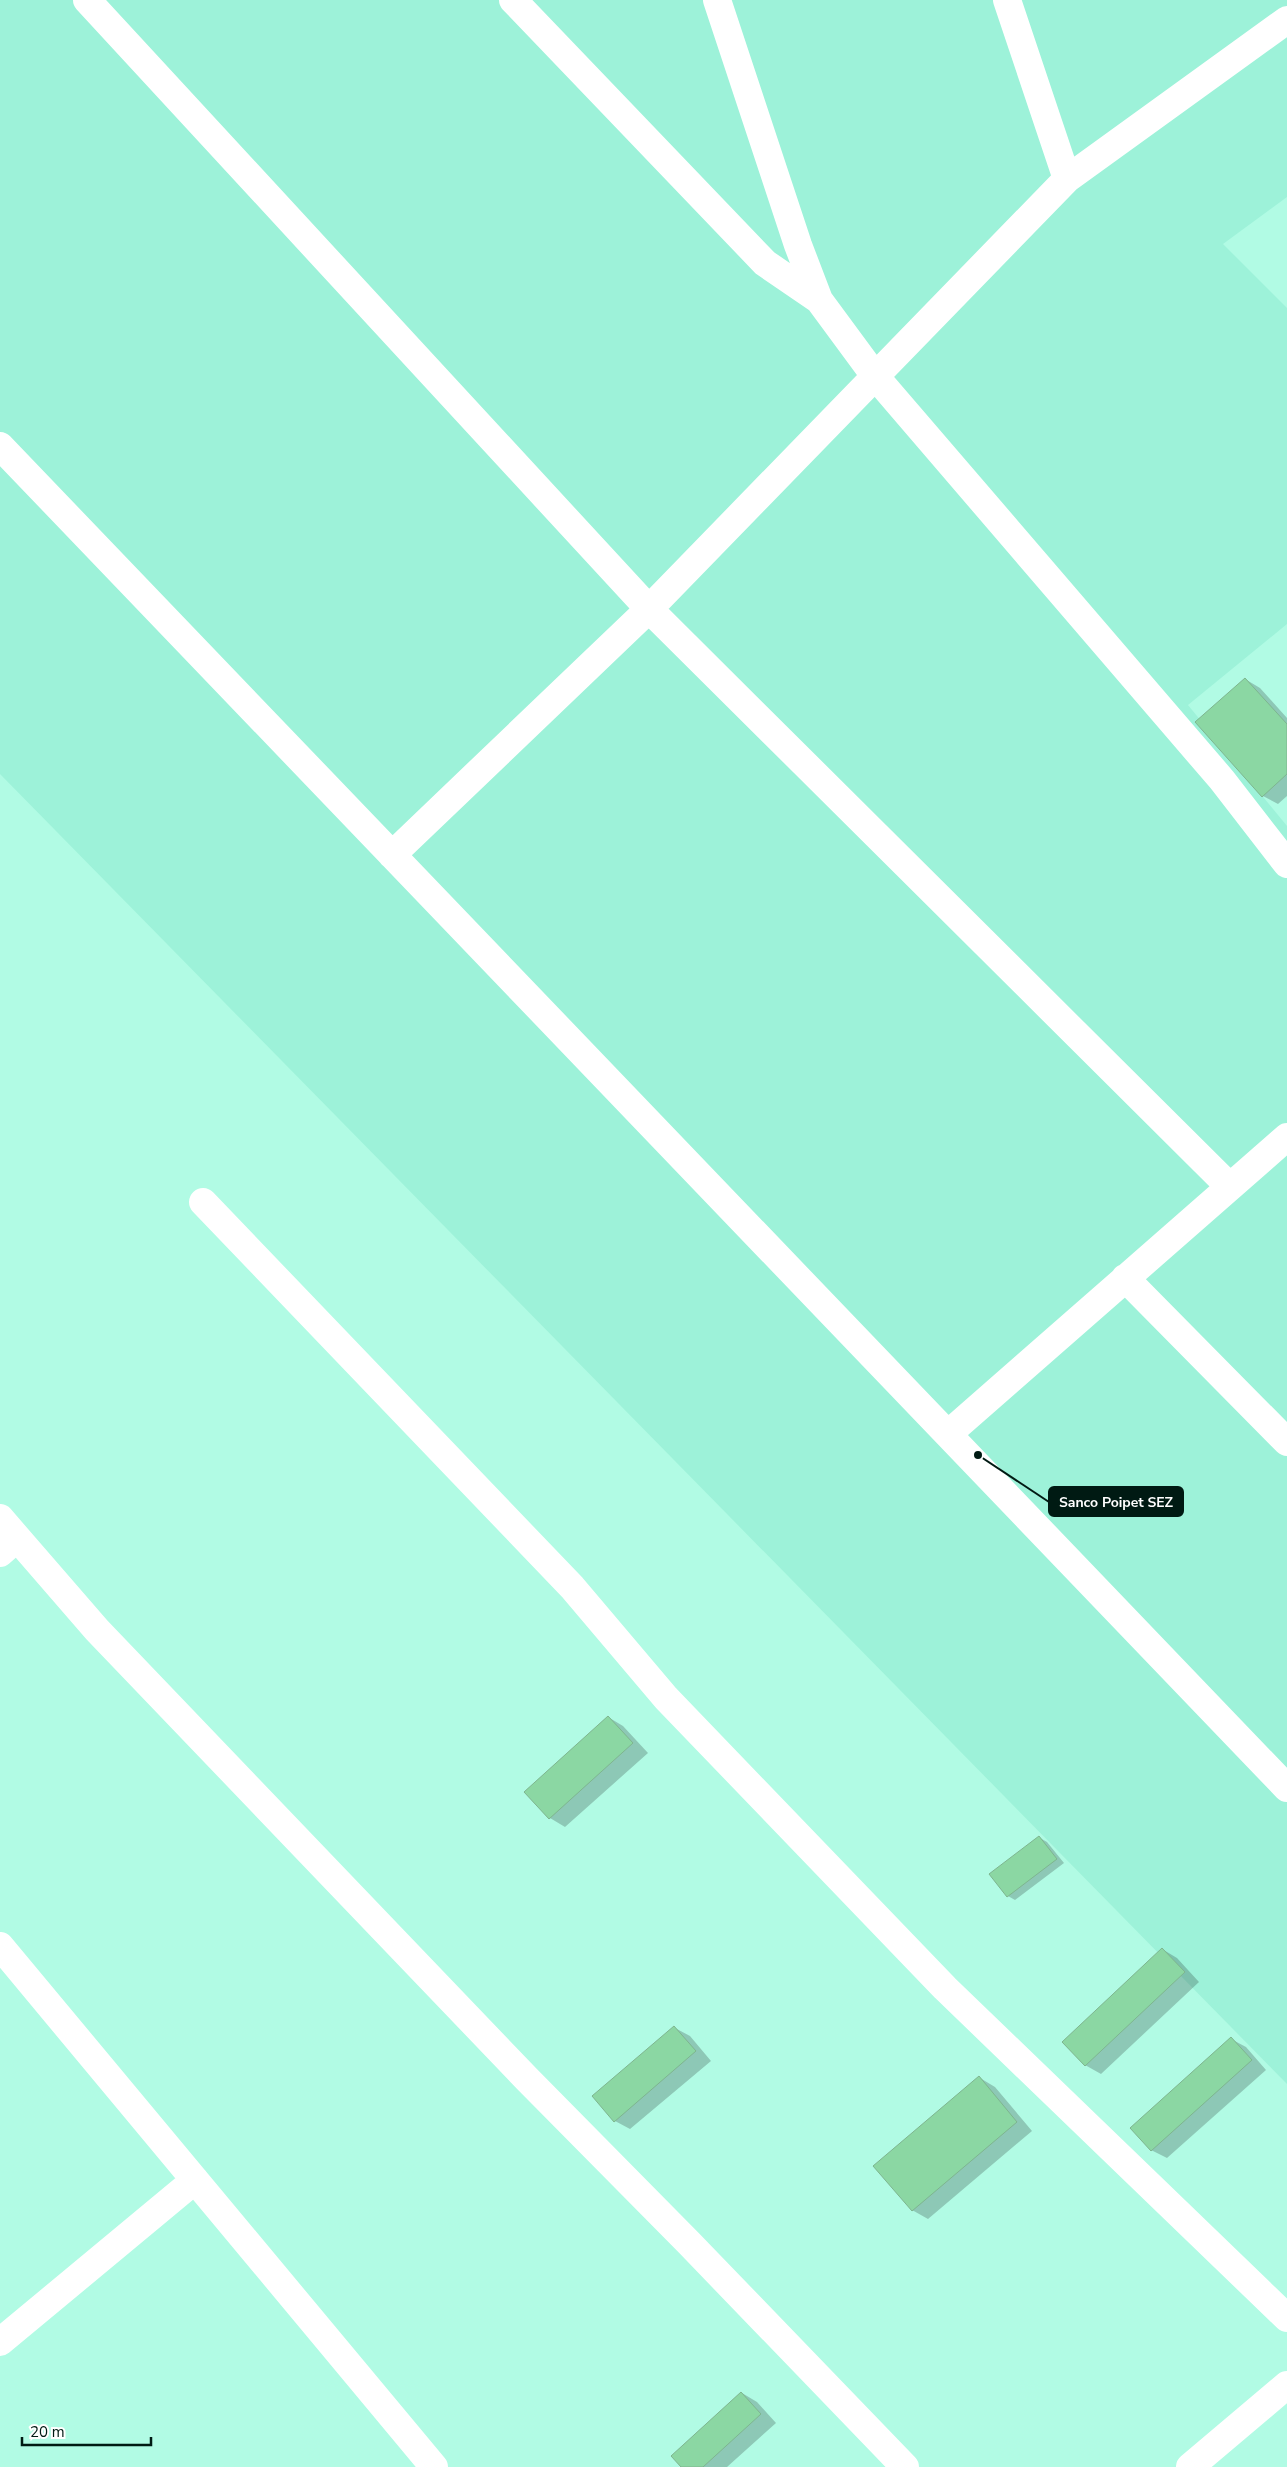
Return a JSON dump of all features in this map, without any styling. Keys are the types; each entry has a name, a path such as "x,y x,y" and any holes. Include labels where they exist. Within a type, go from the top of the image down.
{"street":[{"path":"88,0 649,609 1229,1186"},
{"path":"513,0 766,263 819,300"},
{"path":"717,0 798,245 819,300 875,376 1222,780 1287,864"},
{"path":"1007,0 1067,178"},
{"path":"392,855 649,609 1067,178 1287,20"},
{"path":"0,446 1287,1788"},
{"path":"948,1434 1287,1137"},
{"path":"203,1202 572,1587 666,1698 938,1980 1287,2318"},
{"path":"1126,1278 1287,1442"},
{"path":"6,1537 527,2079 689,2243 905,2467"},
{"path":"0,1946 434,2467"},
{"path":"0,2342 195,2180"},
{"path":"1190,2467 1287,2385"}],"shaded area":[{"path":"0,0 1287,0 1287,197 1223,244 1287,308 1287,624 1188,705 1287,826 1287,2084 0,774"}],"building":[{"path":"1245,678 1287,724 1287,774 1262,797 1195,722"},
{"path":"608,1716 633,1743 549,1819 524,1792"},
{"path":"1039,1836 1057,1859 1007,1897 989,1874"},
{"path":"1162,1948 1185,1972 1085,2066 1062,2042"},
{"path":"674,2026 696,2051 614,2122 592,2096"},
{"path":"1231,2037 1252,2060 1151,2151 1130,2128"},
{"path":"979,2076 1017,2122 912,2211 873,2166"},
{"path":"741,2392 761,2414 703,2467 681,2467 671,2456"}],"place":[{"name":"Sanco Poipet SEZ","path":"978,1455"}]}
